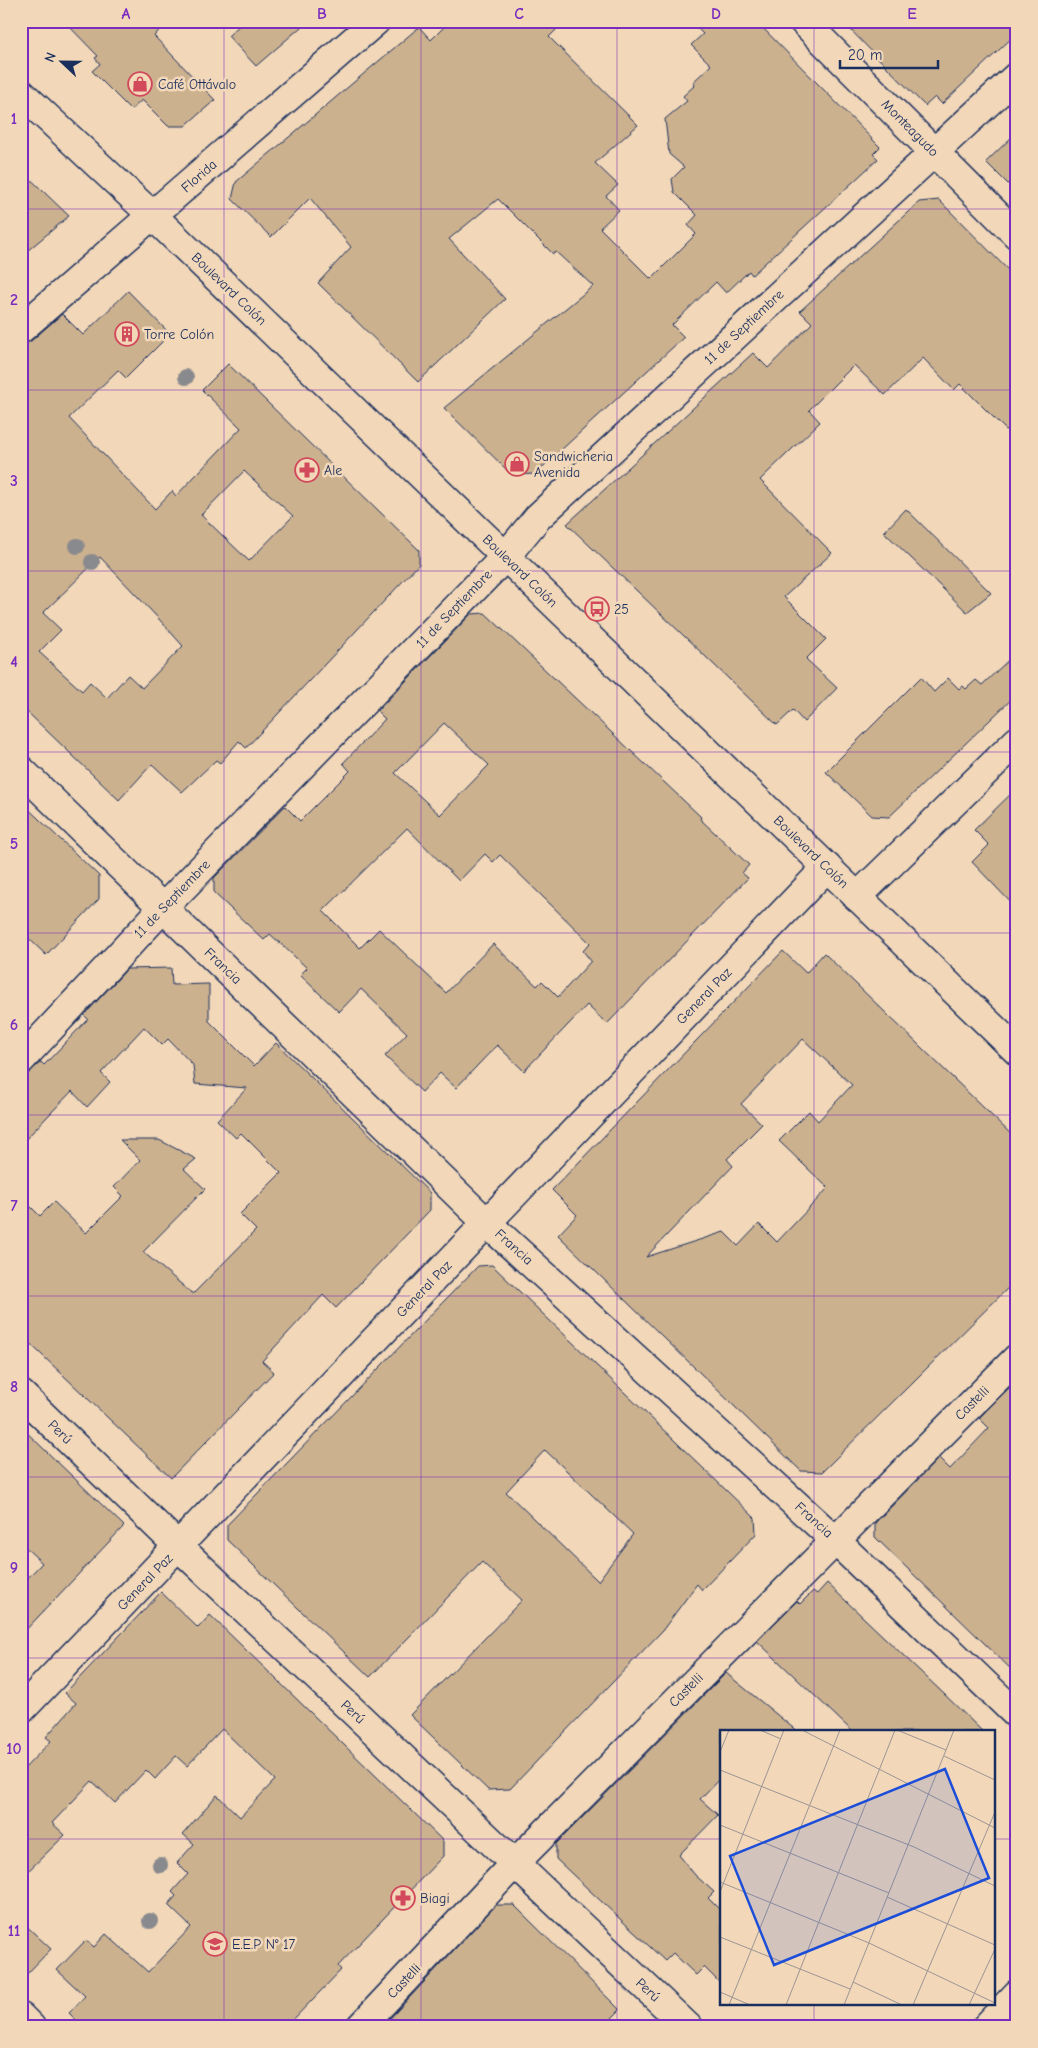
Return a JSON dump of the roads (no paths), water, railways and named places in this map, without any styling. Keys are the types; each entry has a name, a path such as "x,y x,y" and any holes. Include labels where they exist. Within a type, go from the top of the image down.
{"street":[{"name":"Florida","path":"21,329 376,21"},
{"name":"Monteagudo","path":"803,21 1017,236"},
{"name":"11 de Septiembre","path":"21,1060 163,908 505,557 538,517 1017,76"},
{"name":"Boulevard Colón","path":"21,93 153,216 1017,1051"},
{"path":"857,897 1017,741"},
{"name":"Francia","path":"21,770 488,1223 835,1540 1017,1715"},
{"name":"General Paz","path":"21,1710 827,867"},
{"name":"Castelli","path":"360,2027 514,1864 1017,1358"},
{"name":"Perú","path":"21,1394 514,1864 688,2027"},
{"path":"986,2027 1017,1994"},
{"path":"21,2017 31,2027"}],"place":[{"name":"Café Ottávalo","path":"140,84"},
{"name":"Torre Colón","path":"127,334"},
{"name":"Sandwicheria Avenida","path":"517,464"},
{"name":"Ale","path":"307,470"},
{"name":"25","path":"597,609"},
{"name":"Biagi","path":"403,1898"},
{"name":"E.E.P N° 17","path":"215,1944"}]}
